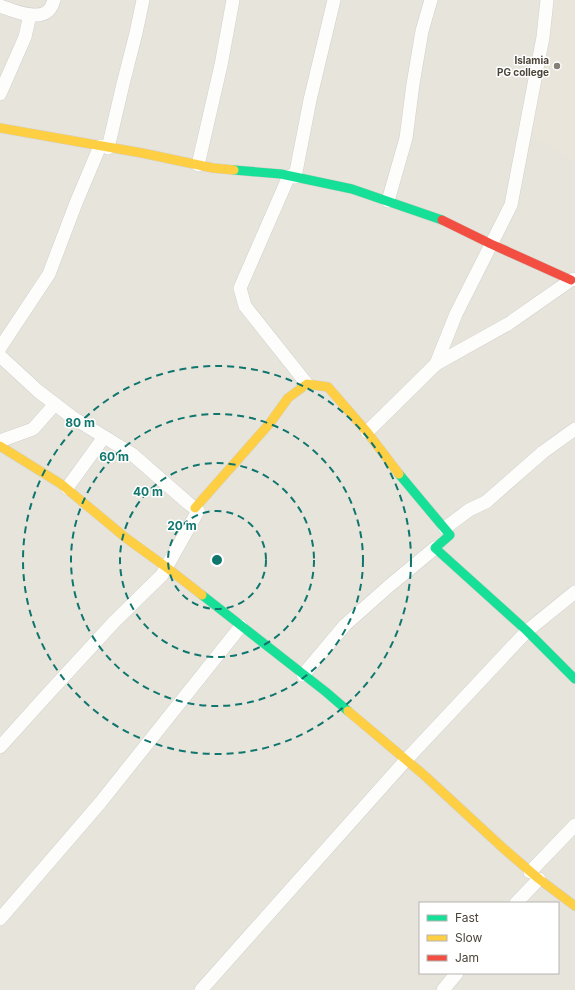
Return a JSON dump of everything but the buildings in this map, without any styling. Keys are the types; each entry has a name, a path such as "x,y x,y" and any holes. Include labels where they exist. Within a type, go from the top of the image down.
{"street":[{"path":"0,6 30,15 44,14 49,10 54,0"},
{"path":"0,348 49,274 76,203 104,147 123,84 143,0"},
{"path":"198,165 221,65 233,0"},
{"path":"304,675 345,625 450,534 367,432 328,387 307,384 244,306 240,288 292,176 334,0"},
{"path":"388,201 406,138 422,31 431,0"},
{"path":"436,364 456,314 512,205 542,37 547,0"},
{"path":"0,94 24,37 30,15"},
{"path":"0,128 142,153 213,168 281,174 352,189 438,218 492,244 573,279"},
{"path":"367,432 436,364 508,324 573,279"},
{"path":"0,356 38,392 72,416 132,454 198,511 162,575 114,622 0,747"},
{"path":"195,508 270,423 288,398 307,384"},
{"path":"0,441 33,429 55,404"},
{"path":"445,528 469,510 486,502 543,452 575,429"},
{"path":"67,488 104,437"},
{"path":"0,446 67,488 126,538 166,567 304,675 406,760 503,848 575,906"},
{"path":"435,548 527,631 575,679"},
{"path":"201,990 406,760 527,631 575,592"},
{"path":"0,919 100,803 241,626"},
{"path":"517,902 535,875 575,825"},
{"path":"444,990 456,974"}],"shaded area":[{"path":"0,0 575,0 575,990 0,990"},
{"name":"Islamia PG college","path":"553,0 575,0 575,161 525,131"}],"traffic: fast":[{"path":"234,170 281,174 352,189 442,220"},
{"path":"399,474 450,535 435,548 527,631 575,679"},
{"path":"202,595 348,711"}],"traffic: slow":[{"path":"0,128 142,153 213,168 234,170"},
{"path":"195,508 270,423 288,398 307,384 328,387 367,432 399,474"},
{"path":"0,446 61,484 126,538 202,595"},
{"path":"348,711 424,775 539,879 575,906"}],"traffic: jam":[{"path":"442,220 571,280"}],"place":[{"name":"Islamia PG college","path":"557,66"}]}
